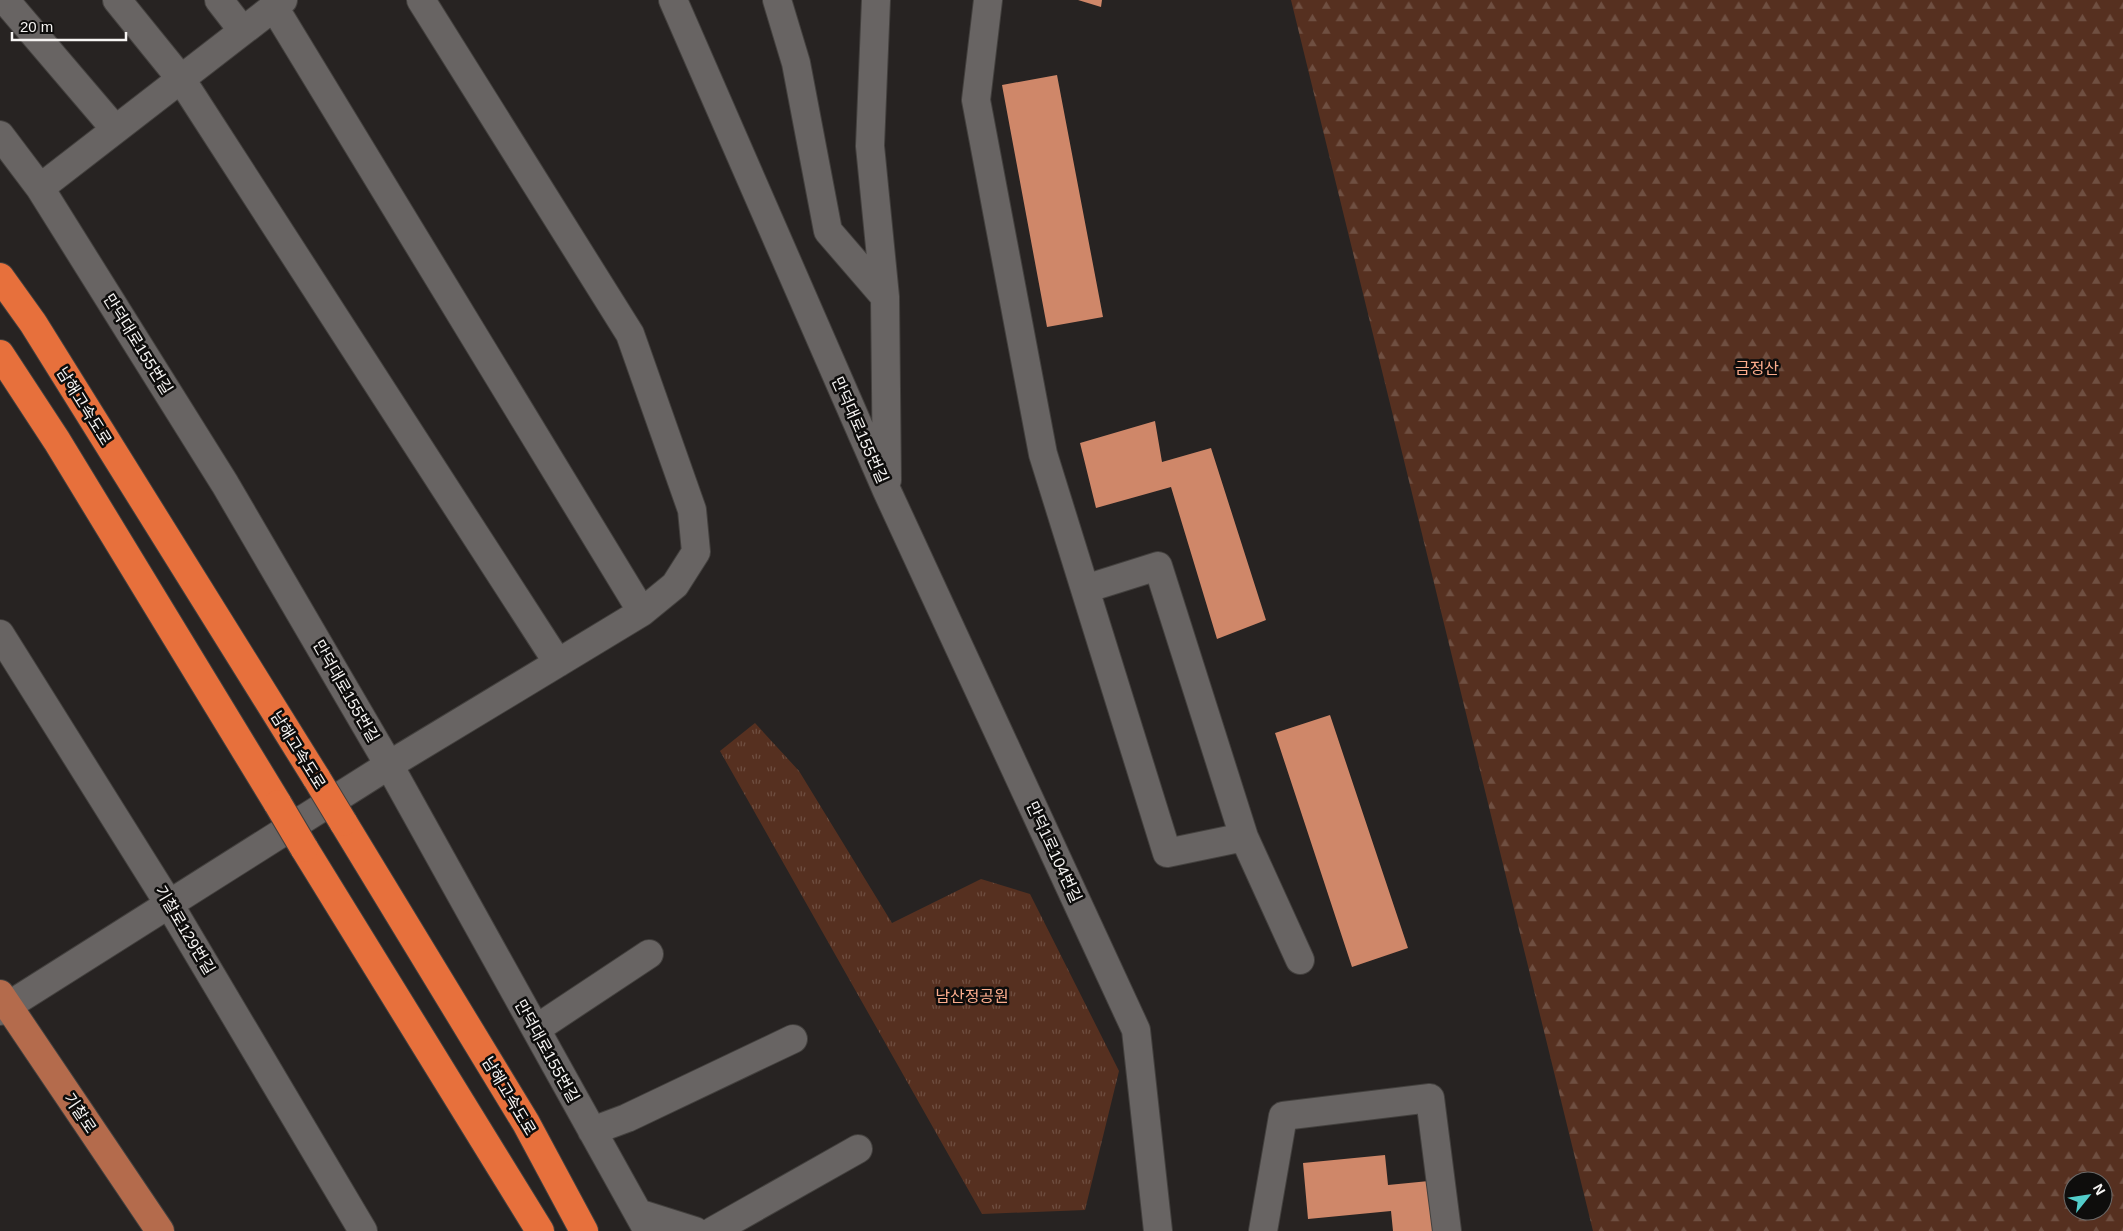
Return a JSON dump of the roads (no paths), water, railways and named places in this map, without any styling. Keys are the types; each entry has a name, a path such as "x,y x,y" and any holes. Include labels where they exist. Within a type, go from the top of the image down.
{"highway":[{"name":"남해고속도로","path":"0,277 33,323 343,822 526,1123 584,1231"},
{"path":"0,354 57,441 304,848 540,1231"}],"main road":[{"name":"기찰로","path":"3,1004 160,1231"}],"street":[{"path":"6,0 114,129"},
{"path":"117,0 181,79 558,663"},
{"path":"219,0 243,31"},
{"path":"3,1004 170,904 389,765 642,612 675,585 696,552 692,510 630,334 421,0"},
{"name":"만덕대로155번길","path":"673,0 888,491"},
{"path":"777,0 796,64 828,231 885,297"},
{"name":"만덕대로155번길","path":"876,0 870,146 885,297 888,491"},
{"path":"988,0 976,100 1043,454 1167,854 1244,836"},
{"path":"40,188 278,3 642,612"},
{"name":"만덕대로155번길","path":"0,136 40,188 225,484 389,765 643,1222"},
{"name":"만덕1로104번길","path":"888,491 1136,1030 1158,1231"},
{"path":"1085,589 1158,566 1244,836 1300,960"},
{"name":"기찰로129번길","path":"0,634 170,904 363,1231"},
{"path":"536,1029 649,954"},
{"path":"592,1131 627,1118 793,1039"},
{"path":"1263,1231 1283,1116 1430,1098 1447,1231"},
{"path":"713,1231 858,1149"},
{"path":"643,1222 695,1231"}],"park label":[{"name":"금정산","path":"1757,368"},
{"name":"남산정공원","path":"972,996"}]}
